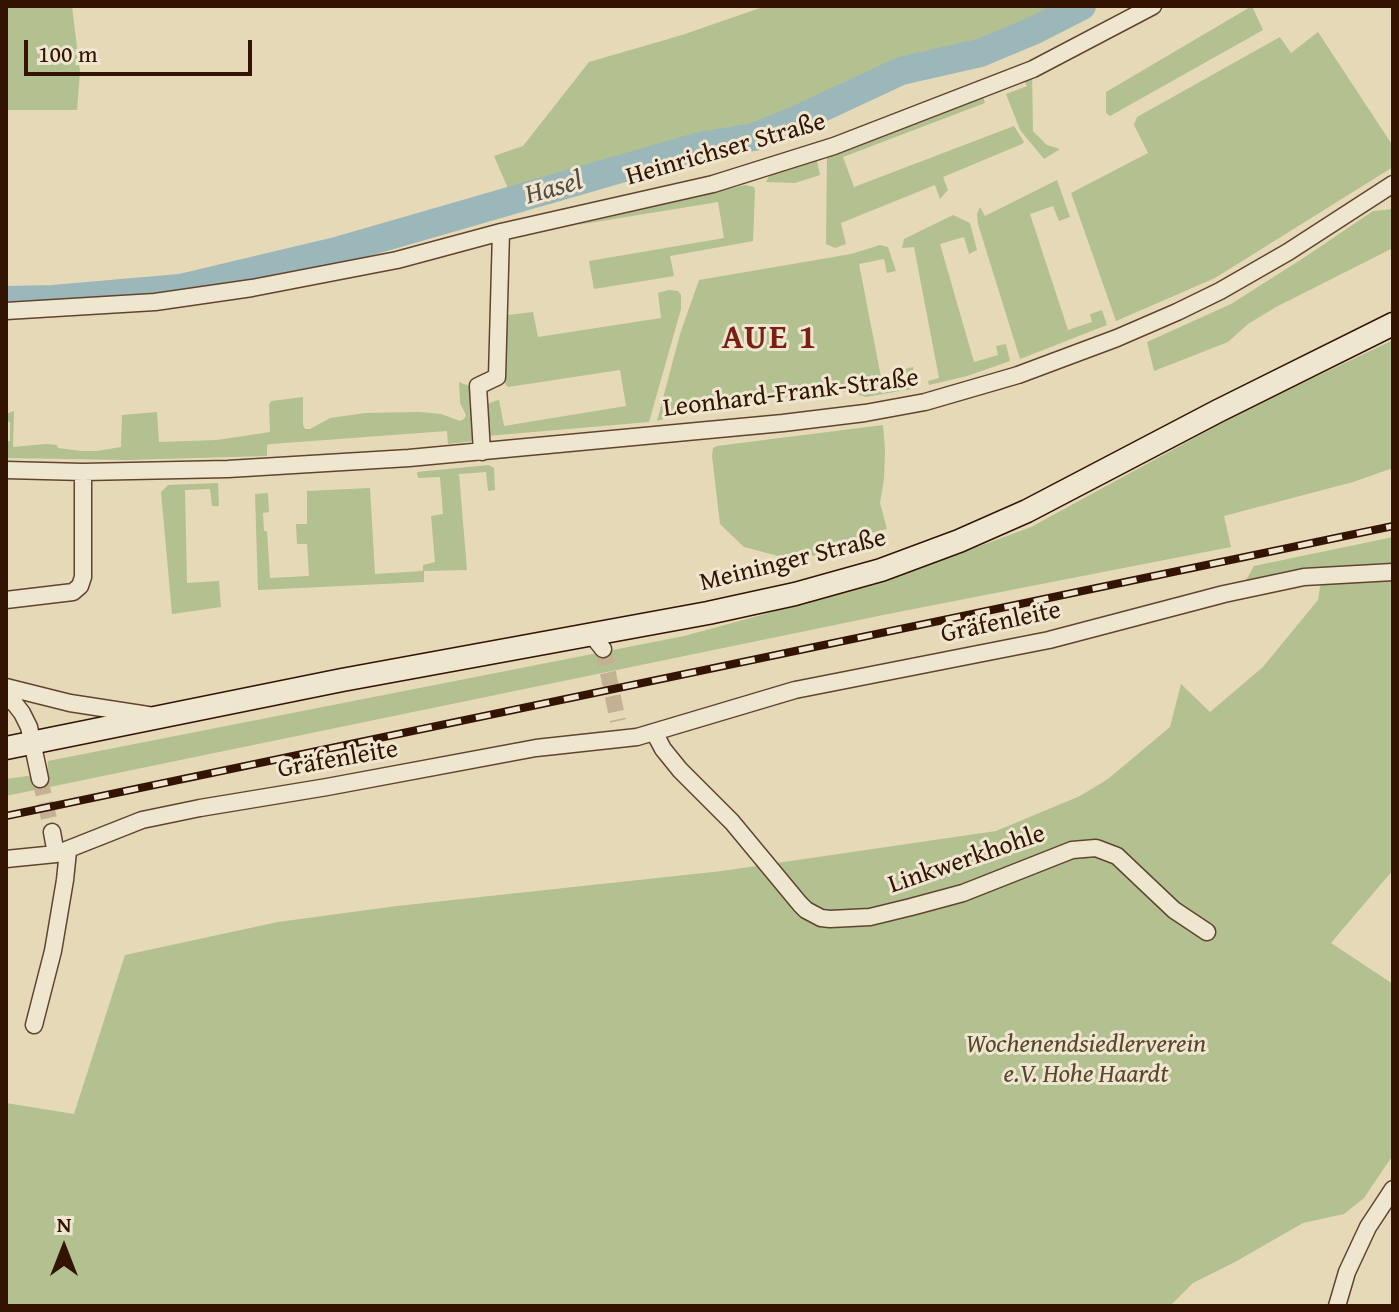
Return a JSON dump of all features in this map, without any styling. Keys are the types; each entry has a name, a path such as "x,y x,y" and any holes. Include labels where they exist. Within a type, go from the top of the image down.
{"main road":[{"name":"Meininger Straße","path":"6,748 342,680 597,642 881,570 1027,511 1231,404 1393,324"}],"street":[{"name":"Heinrichser Straße","path":"6,311 155,302 252,288 397,260 501,232 713,184 834,146 1033,69 1153,6"},
{"name":"Leonhard-Frank-Straße","path":"6,470 83,472 271,467 482,452 865,413 925,402 971,390 1060,359 1177,312 1288,252 1393,184"},
{"path":"482,452 478,386 497,377 501,232"},
{"path":"6,600 73,592 80,586 83,577 83,472"},
{"name":"Gräfenleite","path":"6,859 62,852 142,820 200,808 536,748 637,737 795,690 1049,640 1224,594 1304,577 1393,572"},
{"name":"Meininger Straße","path":"6,687 70,703 161,717"},
{"path":"6,697 22,713 29,727 40,779"},
{"path":"618,721 622,738"},
{"name":"Linkwerkhohle","path":"654,732 680,770 732,822 800,904 821,918 870,917 911,907 963,893 1072,850 1096,848 1117,856 1174,910 1207,932"},
{"path":"34,1025 53,951 65,880 62,852 52,832"},
{"path":"1337,1306 1347,1272 1368,1227 1393,1189"}],"green space":[{"path":"6,6 72,6 80,72 77,110 6,110"},
{"path":"766,6 1082,6 980,53 901,71 754,137 700,146 513,200 494,156 523,146 589,62"},
{"path":"1252,6 1263,30 1110,116 1106,113 1106,92"},
{"path":"1318,32 1393,146 1393,167 1215,278 1116,321 1071,193 1148,153 1134,125 1137,117 1280,37 1291,53"},
{"path":"1032,73 1033,131 1047,145 1060,149 1044,159 1020,130 1006,94 1027,86 1022,77"},
{"path":"982,94 985,103 843,157 854,187 1014,126 1024,142 1022,144 943,177 948,190 940,199 935,185 841,223 846,244 835,248 826,244 827,157 835,149"},
{"path":"808,159 817,161 820,175 795,183 766,182 775,171"},
{"path":"1057,180 1070,217 1059,221 1053,206 1030,214 1068,330 1092,322 1090,314 1102,310 1107,325 1020,359 977,214 980,207 985,216"},
{"path":"745,185 754,187 755,191 753,241 670,256 674,276 594,289 589,261 724,238 718,202 577,225"},
{"path":"1393,209 1393,248 1276,307 1248,324 1228,342 1154,371 1147,342 1231,304 1373,211"},
{"path":"953,215 970,223 977,250 969,254 964,237 940,244 974,362 998,355 996,346 1006,344 1010,361 929,385 928,381 939,378 914,247 902,248 904,239"},
{"path":"880,245 888,247 896,271 887,273 884,259 859,264 882,382 907,378 905,369 913,367 917,388 866,397 831,391 700,408 657,421 680,334 699,280 851,254"},
{"path":"678,291 681,295 681,309 649,422 487,436 488,404 499,400 504,426 626,406 620,370 508,387 503,381 503,320 508,315 533,312 538,337 661,318 658,293"},
{"path":"1393,340 1393,468 1353,482 1224,516 1231,547 888,614 6,796 6,779 27,776 47,778 48,761 684,636 883,582 1031,527 1244,411"},
{"path":"459,382 469,386 473,392 474,441 448,444 447,431 271,444 267,445 267,456 126,460 6,458 10,422 6,421 6,414 14,411 13,447 45,444 97,451 121,447 122,415 157,412 159,442 217,440 270,432 271,401 303,397 305,429 330,418 365,413 420,412 441,414 460,421 466,415 460,403"},
{"path":"883,425 884,479 880,503 887,529 866,534 871,543 854,547 853,552 786,558 744,547 720,524 713,448"},
{"path":"489,465 494,468 495,490 488,491 486,472 459,474 467,570 424,571 424,582 258,590 255,494 268,493 269,512 263,513 270,578 309,576 307,544 297,544 296,524 307,524 307,491 370,488 375,574 423,571 423,565 435,562 431,516 443,514 440,477 418,478 417,472"},
{"path":"218,483 219,506 212,506 210,489 185,490 187,583 219,581 221,607 172,614 161,492 168,485"},
{"path":"1393,537 1393,567 1245,582 1254,566"},
{"name":"Wochenendsiedlerverein e.V. Hohe Haardt","path":"1321,581 1393,581 1393,870 1331,943 1393,984 1393,1155 1364,1198 1344,1214 1303,1223 1193,1283 1170,1306 6,1306 6,1103 74,1114 125,955 278,922 722,871 996,831 1080,796 1108,779 1170,727 1181,684 1210,712 1263,667 1318,600"}],"waterway":[{"name":"Hasel","path":"6,300 180,288 340,250 700,146 754,137 901,71 980,53 1082,6"}],"tunnel":[{"path":"603,649 618,721"},
{"path":"40,779 52,832"}],"railway":[{"path":"6,816 1393,526"}],"district":[{"name":"AUE 1","path":"770,339"}]}
